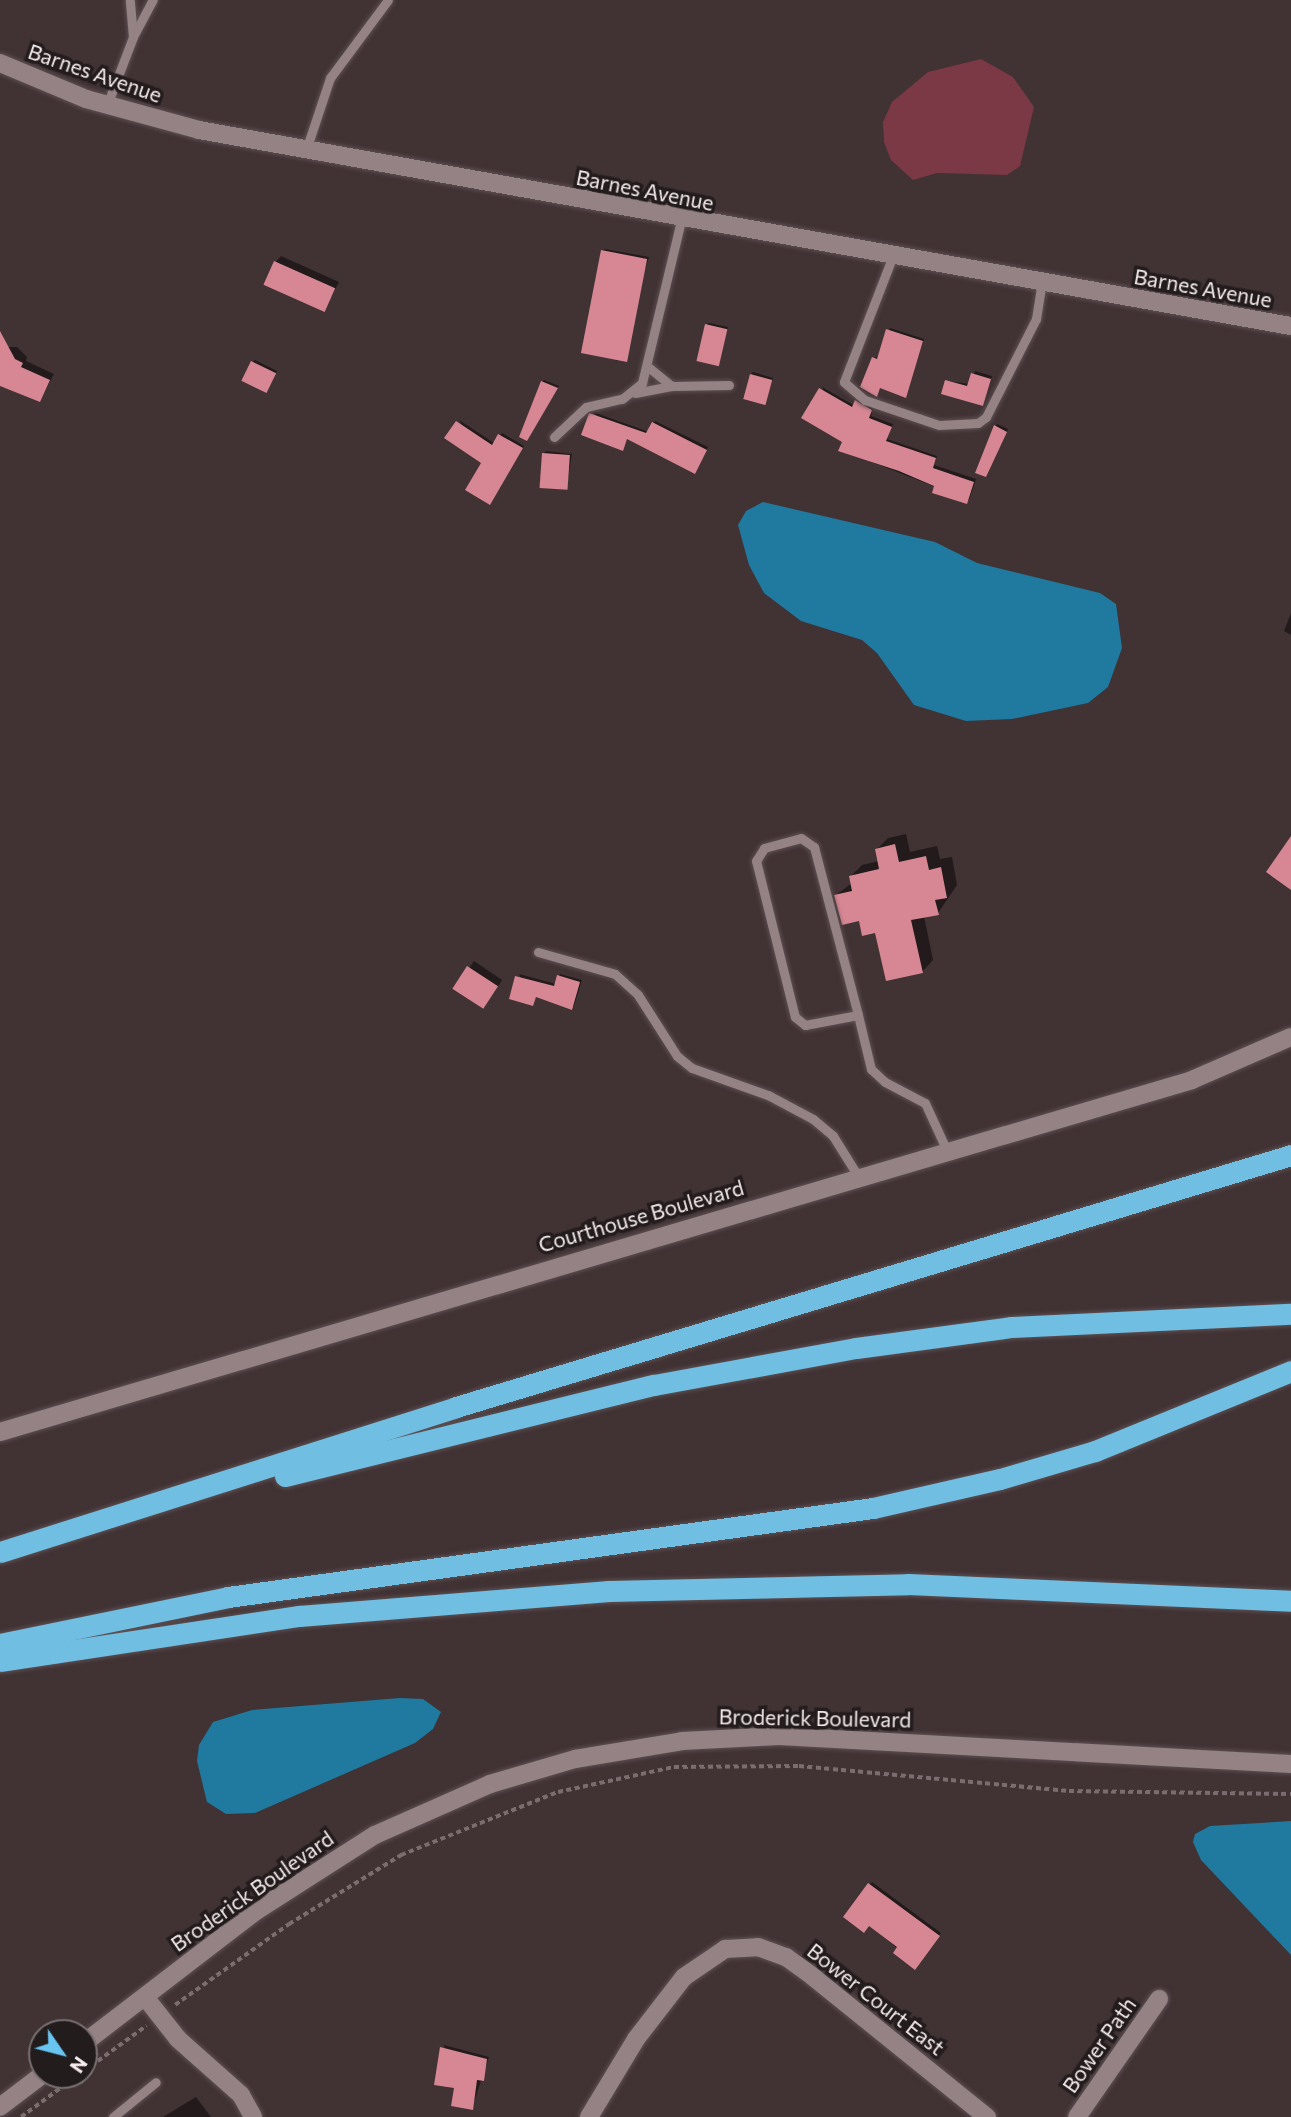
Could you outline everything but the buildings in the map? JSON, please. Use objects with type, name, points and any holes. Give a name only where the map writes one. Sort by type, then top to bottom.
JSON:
[{"type":"highway","points":[[0,1552],[456,1407],[1291,1156]]},
{"type":"highway","points":[[79,1527],[654,1385],[856,1348],[1012,1328],[1291,1314]]},
{"type":"highway","points":[[0,1644],[228,1597],[873,1507],[1048,1465],[1208,1408],[1291,1371]]},
{"type":"highway","points":[[0,1661],[287,1618],[608,1591],[908,1584],[1291,1601]]},
{"type":"street","name":"Barnes Avenue","points":[[0,63],[107,105],[199,130],[681,220],[1291,327]]},
{"type":"street","name":"Courthouse Boulevard","points":[[0,1432],[858,1176],[1192,1080],[1291,1037]]},
{"type":"street","name":"Broderick Boulevard","points":[[98,2032],[256,1911],[374,1835],[479,1788],[575,1759],[682,1741],[779,1736],[1291,1764]]},
{"type":"street","name":"Bower Court East","points":[[589,2117],[636,2039],[684,1977],[725,1950],[758,1947],[786,1957],[987,2117]]},
{"type":"street","points":[[145,1997],[178,2039],[241,2095],[253,2117]]},
{"type":"street","name":"Bower Path","points":[[1077,2117],[1159,1999]]},
{"type":"street","points":[[0,2107],[28,2086]]},
{"type":"lane","points":[[130,0],[133,37]]},
{"type":"lane","points":[[107,105],[133,37],[153,0]]},
{"type":"lane","points":[[306,150],[330,78],[388,0]]},
{"type":"lane","points":[[635,393],[648,366],[681,220]]},
{"type":"lane","points":[[892,258],[844,382],[865,400],[939,425],[978,423],[986,417],[1036,318],[1042,283]]},
{"type":"lane","points":[[648,366],[672,387]]},
{"type":"lane","points":[[554,438],[586,407],[635,393],[672,387],[729,385]]},
{"type":"lane","points":[[858,1015],[805,1026],[795,1017],[755,861],[764,848],[801,838],[814,847],[858,1015],[872,1069],[885,1083],[925,1103],[947,1151]]},
{"type":"lane","points":[[538,952],[615,974],[638,995],[677,1056],[692,1068],[768,1095],[813,1119],[833,1136],[858,1176]]},
{"type":"lane","points":[[113,2117],[156,2082]]},
{"type":"path","points":[[98,2061],[289,1924],[401,1854],[558,1792],[674,1767],[799,1766],[1069,1791],[1291,1794]]},
{"type":"path","points":[[21,2117],[59,2089]]},
{"type":"shaded area","points":[[981,59],[1013,77],[1034,107],[1020,166],[1007,175],[937,173],[913,180],[891,160],[884,142],[883,122],[892,102],[928,72]]},
{"type":"water","points":[[763,502],[935,542],[977,563],[1100,593],[1116,604],[1122,648],[1108,687],[1088,703],[1012,719],[966,721],[914,705],[877,653],[862,640],[801,621],[764,593],[749,565],[738,525],[746,511]]},
{"type":"water","points":[[400,1698],[423,1699],[441,1712],[433,1729],[415,1743],[255,1813],[226,1814],[207,1802],[197,1761],[199,1745],[213,1722],[252,1710]]},
{"type":"water","points":[[1291,1821],[1291,1955],[1201,1860],[1193,1842],[1195,1834],[1210,1826]]}]
